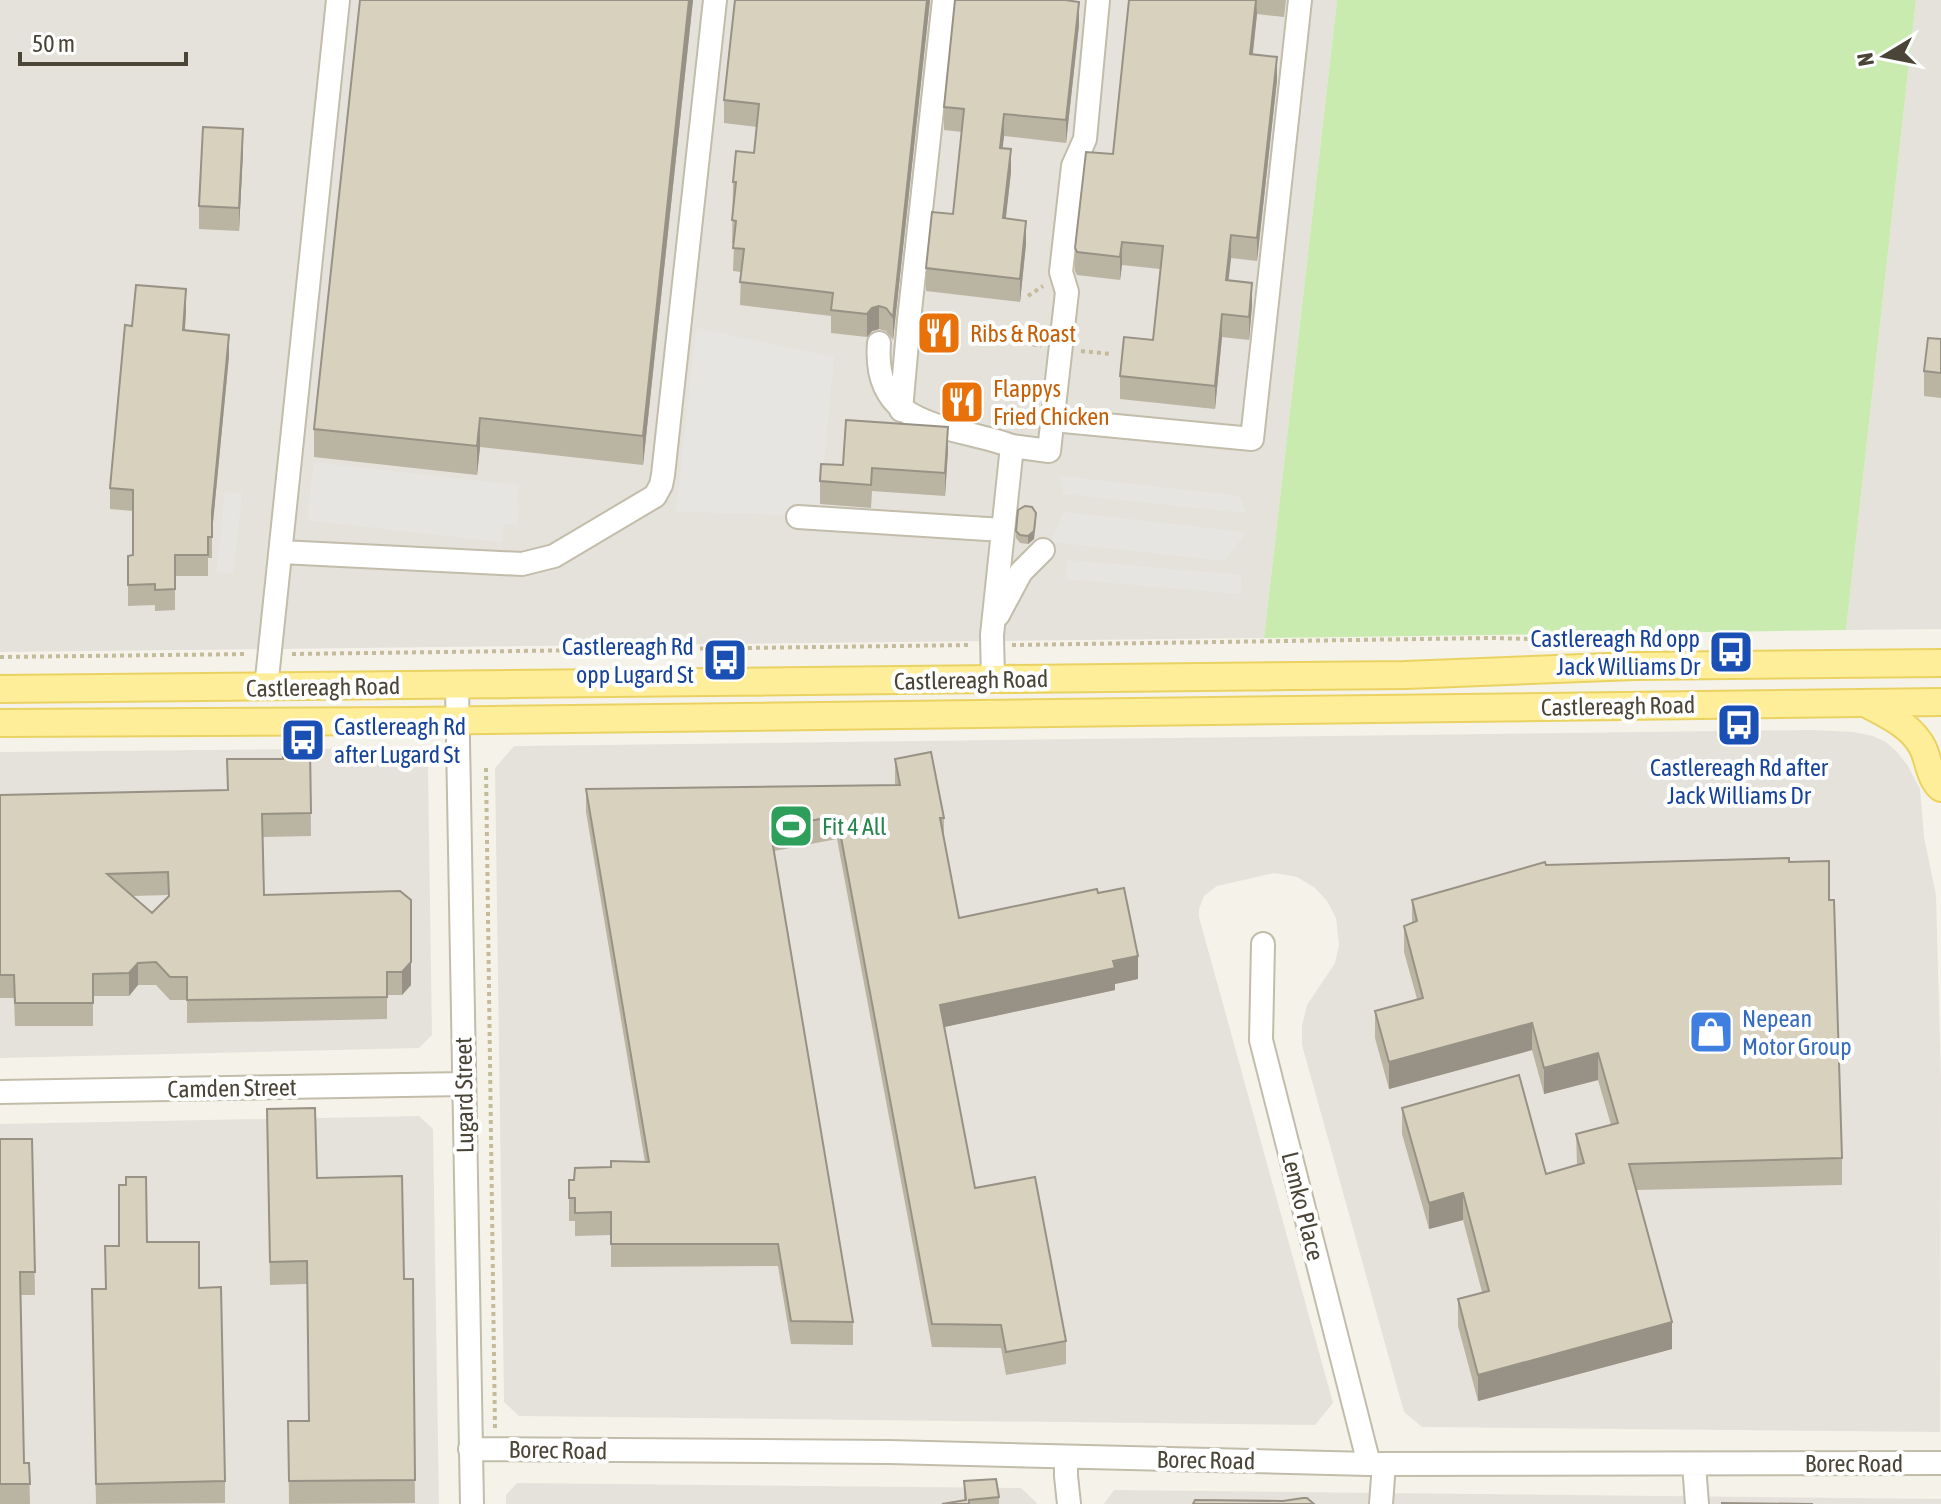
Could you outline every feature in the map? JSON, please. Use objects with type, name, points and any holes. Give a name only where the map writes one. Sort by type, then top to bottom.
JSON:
[{"type":"main road","name":"Castlereagh Road","points":[[0,689],[1452,674],[1635,666],[1941,663]]},
{"type":"main road","name":"Castlereagh Road","points":[[0,723],[1941,702]]},
{"type":"main road","points":[[1866,703],[1915,736],[1935,783],[1941,788]]},
{"type":"street","points":[[266,688],[338,0]]},
{"type":"street","points":[[281,552],[522,564],[554,556],[655,496],[663,475],[715,0]]},
{"type":"street","points":[[901,410],[944,0]]},
{"type":"street","points":[[879,343],[880,378],[901,410],[927,423],[1012,446],[1049,451],[1067,292],[1061,272],[1073,166],[1085,139],[1098,0]]},
{"type":"street","points":[[1053,420],[1252,439],[1300,0]]},
{"type":"street","points":[[993,680],[992,635],[1012,446]]},
{"type":"street","points":[[798,517],[1003,530]]},
{"type":"street","points":[[993,623],[1021,572],[1043,550]]},
{"type":"street","name":"Lugard Street","points":[[457,686],[472,1504]]},
{"type":"street","name":"Lemko Place","points":[[1263,944],[1261,1040],[1377,1464],[1381,1504]]},
{"type":"street","name":"Camden Street","points":[[0,1092],[464,1084]]},
{"type":"street","name":"Borec Road","points":[[470,1449],[889,1452],[1377,1464],[1941,1463]]},
{"type":"street","points":[[1066,1457],[1069,1504]]},
{"type":"street","points":[[1694,1464],[1697,1504]]},
{"type":"path","points":[[486,768],[495,1422]]},
{"type":"shaded area","points":[[0,0],[1337,0],[1264,638],[0,652]]},
{"type":"shaded area","points":[[1916,0],[1941,0],[1941,629],[1846,630]]},
{"type":"shaded area","points":[[696,328],[834,357],[819,515],[676,512]]},
{"type":"shaded area","points":[[314,462],[519,485],[517,525],[504,524],[502,542],[307,520]]},
{"type":"shaded area","points":[[1059,476],[1240,496],[1246,513],[1064,494]]},
{"type":"shaded area","points":[[225,492],[242,494],[233,574],[216,572]]},
{"type":"shaded area","points":[[1064,512],[1246,532],[1225,561],[1051,542]]},
{"type":"shaded area","points":[[1067,560],[1242,575],[1240,594],[1066,579]]},
{"type":"shaded area","points":[[1810,730],[1854,732],[1886,742],[1908,766],[1920,789],[1924,837],[1936,895],[1941,1080],[1940,1432],[1422,1427],[1404,1412],[1302,1045],[1307,1005],[1335,963],[1339,945],[1336,918],[1315,888],[1297,877],[1274,873],[1217,886],[1204,896],[1199,917],[1333,1403],[1315,1425],[519,1416],[504,1402],[495,768],[514,746]]},
{"type":"shaded area","points":[[408,748],[428,767],[432,1035],[419,1048],[0,1058],[0,752]]},
{"type":"shaded area","points":[[419,1116],[433,1129],[439,1504],[0,1504],[0,1124]]},
{"type":"shaded area","points":[[517,1483],[1021,1488],[1037,1504],[506,1504],[506,1495]]},
{"type":"shaded area","points":[[1114,1490],[1941,1499],[1941,1504],[1104,1504]]},
{"type":"green space","points":[[1337,0],[1916,0],[1846,630],[1264,638]]},
{"type":"building","points":[[360,0],[689,0],[643,436],[480,418],[477,446],[314,429]]},
{"type":"building","points":[[735,0],[927,0],[893,317],[886,308],[879,306],[867,314],[831,310],[833,293],[740,282],[744,249],[733,248],[736,221],[732,220],[736,151],[754,153],[759,104],[724,100]]},
{"type":"building","points":[[955,0],[1079,2],[1066,120],[1004,114],[1000,148],[1011,149],[1003,218],[1026,221],[1020,279],[926,268],[932,212],[953,214],[964,109],[944,107]]},
{"type":"building","points":[[1129,0],[1256,0],[1250,54],[1277,57],[1257,238],[1231,235],[1226,280],[1252,283],[1249,317],[1222,314],[1215,386],[1120,376],[1124,337],[1153,340],[1163,246],[1122,242],[1120,257],[1077,252],[1075,248],[1086,152],[1113,154]]},
{"type":"building","points":[[203,127],[243,129],[239,208],[199,206]]},
{"type":"building","points":[[136,285],[186,289],[183,330],[229,335],[212,537],[208,537],[208,555],[175,555],[175,589],[155,590],[155,584],[128,585],[128,556],[133,555],[133,490],[110,488],[125,325],[132,326]]},
{"type":"building","points":[[1928,338],[1941,339],[1941,373],[1924,371]]},
{"type":"building","points":[[846,420],[948,427],[945,473],[872,468],[871,485],[820,481],[821,464],[843,465]]},
{"type":"building","points":[[1025,506],[1032,507],[1036,513],[1034,531],[1028,536],[1016,531],[1018,510]]},
{"type":"building","points":[[310,749],[311,813],[262,814],[264,895],[400,891],[411,900],[411,962],[402,972],[387,972],[387,997],[187,1000],[187,977],[170,977],[156,962],[138,963],[129,973],[93,974],[93,1003],[15,1003],[14,975],[0,975],[0,795],[228,790],[227,759],[283,759],[283,750]],"holes":[[[168,872],[169,896],[152,913],[107,874]]]},
{"type":"building","points":[[931,752],[959,918],[1097,889],[1098,893],[1124,888],[1138,956],[1113,961],[1115,968],[940,1005],[975,1188],[1035,1177],[1066,1341],[1006,1352],[1001,1325],[932,1324],[837,816],[770,828],[853,1322],[791,1321],[778,1244],[611,1244],[611,1212],[575,1213],[575,1198],[569,1198],[569,1180],[574,1180],[575,1168],[611,1167],[611,1161],[649,1162],[586,789],[900,785],[895,759]]},
{"type":"building","points":[[1789,858],[1789,862],[1829,861],[1829,900],[1834,900],[1842,1158],[1629,1164],[1672,1322],[1478,1375],[1458,1299],[1489,1291],[1463,1193],[1429,1203],[1402,1108],[1519,1075],[1546,1174],[1584,1163],[1576,1134],[1618,1123],[1598,1053],[1544,1068],[1532,1023],[1389,1062],[1375,1011],[1423,998],[1404,926],[1417,921],[1412,900],[1545,862],[1546,865]]},
{"type":"building","points":[[315,1108],[317,1178],[402,1176],[404,1279],[413,1279],[415,1480],[289,1481],[288,1421],[309,1421],[307,1261],[270,1262],[267,1109]]},
{"type":"building","points":[[0,1139],[32,1139],[35,1272],[20,1272],[24,1463],[29,1463],[30,1484],[0,1484]]},
{"type":"building","points":[[126,1177],[146,1177],[147,1242],[199,1242],[199,1288],[221,1287],[225,1481],[96,1484],[92,1289],[106,1289],[105,1246],[119,1246],[119,1185],[126,1185]]},
{"type":"building","points":[[996,1479],[999,1497],[969,1500],[969,1504],[942,1504],[966,1500],[964,1481]]},
{"type":"building","points":[[1307,1498],[1314,1504],[1193,1504],[1195,1500],[1283,1501]]},
{"type":"building","points":[[1722,1503],[1813,1504],[1722,1504]]},
{"type":"place","name":"Ribs & Roast","points":[[939,333]]},
{"type":"place","name":"Flappys Fried Chicken","points":[[962,402]]},
{"type":"place","name":"Castlereagh Rd opp Jack Williams Dr","points":[[1731,652]]},
{"type":"place","name":"Castlereagh Rd opp Lugard St","points":[[725,660]]},
{"type":"place","name":"Castlereagh Rd after Jack Williams Dr","points":[[1739,725]]},
{"type":"place","name":"Castlereagh Rd after Lugard St","points":[[303,740]]},
{"type":"place","name":"Fit 4 All","points":[[791,826]]},
{"type":"place","name":"Nepean Motor Group","points":[[1711,1032]]}]
